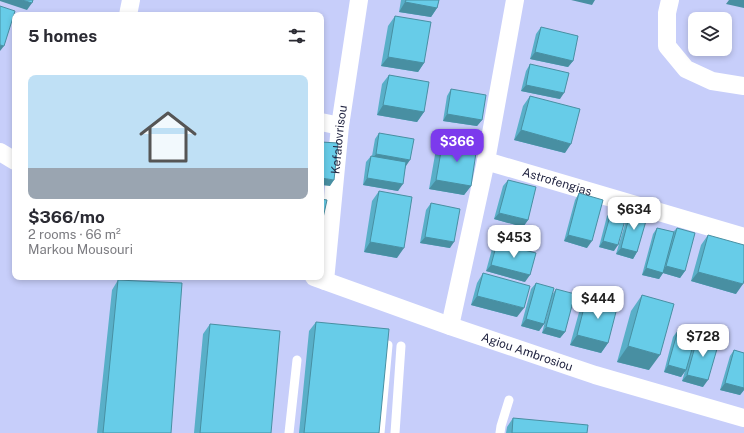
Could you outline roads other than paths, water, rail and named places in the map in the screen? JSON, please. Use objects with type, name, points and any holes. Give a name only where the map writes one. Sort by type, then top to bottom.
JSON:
[{"type":"street","points":[[129,12],[132,0]]},
{"type":"street","name":"Kefalovrisou","points":[[324,243],[359,0]]},
{"type":"street","points":[[450,326],[486,161],[515,0]]},
{"type":"street","points":[[670,0],[667,13],[667,46],[686,69],[712,81],[744,86]]},
{"type":"street","points":[[324,123],[340,126]]},
{"type":"street","points":[[0,152],[12,159]]},
{"type":"street","name":"Astrofengias","points":[[486,161],[744,237]]},
{"type":"street","name":"Agiou Ambrosiou","points":[[322,280],[450,326],[595,375],[744,418]]},
{"type":"lane","points":[[380,433],[388,345]]},
{"type":"lane","points":[[395,433],[401,346]]},
{"type":"lane","points":[[289,433],[296,360]]},
{"type":"lane","points":[[500,433],[509,400]]}]
